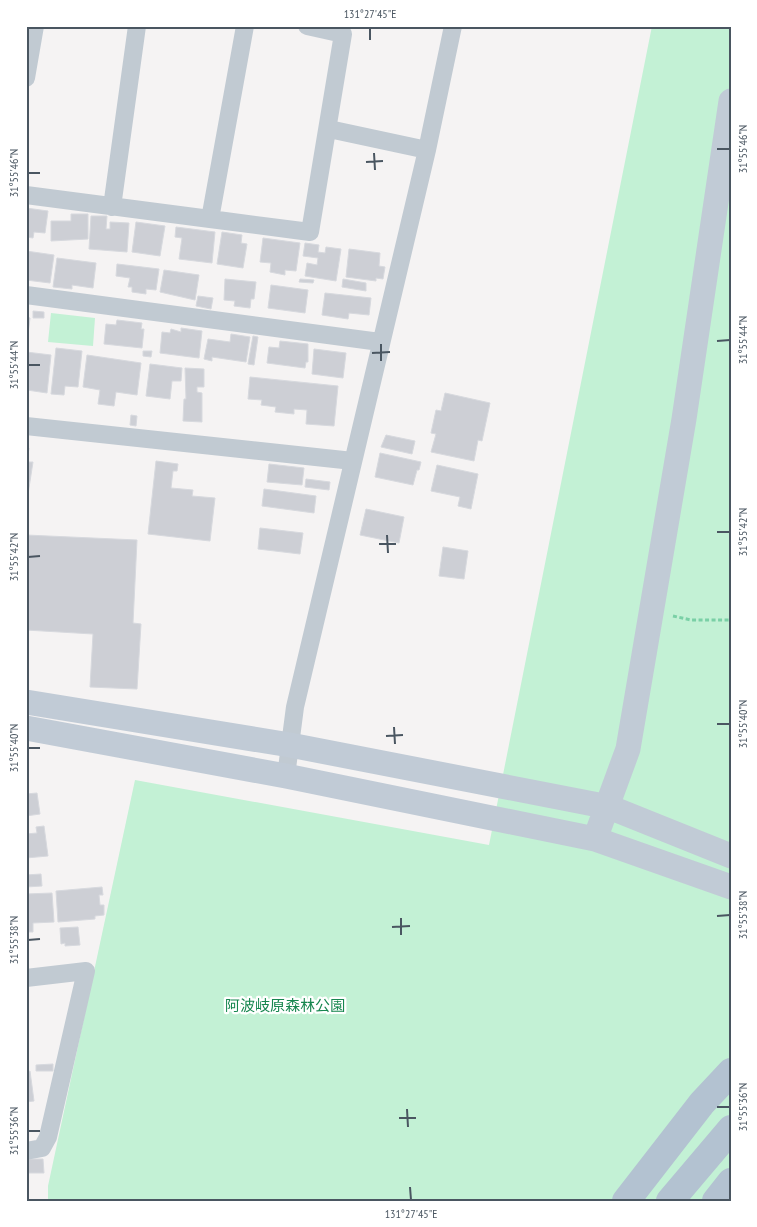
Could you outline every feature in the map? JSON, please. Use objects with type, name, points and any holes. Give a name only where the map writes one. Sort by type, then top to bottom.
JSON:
[{"type":"main road","points":[[626,1201],[702,1103],[731,1072]]},
{"type":"main road","points":[[670,1201],[731,1128]]},
{"type":"main road","points":[[716,1201],[731,1182]]},
{"type":"street","points":[[26,78],[35,26]]},
{"type":"street","points":[[112,207],[137,26]]},
{"type":"street","points":[[210,219],[245,26]]},
{"type":"street","points":[[26,195],[310,232],[329,129],[343,34],[307,26]]},
{"type":"street","points":[[286,776],[295,707],[427,150],[453,26]]},
{"type":"street","points":[[595,839],[609,807],[628,749],[684,419],[731,101]]},
{"type":"street","points":[[329,129],[427,150]]},
{"type":"street","points":[[26,295],[380,342]]},
{"type":"street","points":[[26,426],[353,461]]},
{"type":"street","points":[[26,702],[290,745],[609,807],[731,856]]},
{"type":"street","points":[[26,728],[286,776],[595,839],[731,887]]},
{"type":"street","points":[[26,978],[86,971],[48,1137],[42,1148],[26,1151]]},
{"type":"path","points":[[652,612],[690,620],[731,620]]},
{"type":"green space","name":"阿波岐原森林公園","points":[[652,26],[731,26],[731,1201],[48,1201],[48,1186],[135,780],[489,845]]},
{"type":"green space","points":[[51,313],[95,318],[93,346],[48,342]]},
{"type":"building","points":[[26,208],[48,211],[45,233],[34,232],[33,238],[26,237]]},
{"type":"building","points":[[71,214],[88,214],[88,239],[51,241],[51,221],[71,221]]},
{"type":"building","points":[[91,216],[107,216],[106,229],[110,229],[110,222],[129,223],[127,252],[89,249]]},
{"type":"building","points":[[136,222],[165,226],[160,256],[132,252]]},
{"type":"building","points":[[176,227],[215,232],[212,263],[179,259],[182,238],[175,237]]},
{"type":"building","points":[[222,232],[242,235],[241,243],[247,244],[243,268],[217,264]]},
{"type":"building","points":[[263,238],[300,243],[296,271],[285,270],[285,275],[270,272],[271,263],[260,262]]},
{"type":"building","points":[[305,243],[319,245],[318,252],[325,253],[326,247],[341,249],[336,281],[305,276],[307,263],[317,265],[318,258],[303,256]]},
{"type":"building","points":[[349,249],[380,253],[379,266],[385,267],[383,279],[376,278],[376,281],[346,277]]},
{"type":"building","points":[[26,251],[54,255],[50,283],[26,280]]},
{"type":"building","points":[[57,258],[96,263],[93,288],[72,285],[72,289],[53,287]]},
{"type":"building","points":[[117,264],[159,269],[156,290],[146,289],[146,294],[132,292],[132,287],[128,287],[130,278],[116,276]]},
{"type":"building","points":[[164,270],[199,275],[195,300],[160,292]]},
{"type":"building","points":[[225,279],[256,282],[254,299],[251,299],[250,308],[234,306],[235,301],[224,300]]},
{"type":"building","points":[[300,279],[314,280],[313,283],[299,282]]},
{"type":"building","points":[[343,279],[366,283],[366,291],[342,287]]},
{"type":"building","points":[[271,285],[308,290],[305,313],[268,308]]},
{"type":"building","points":[[325,293],[371,298],[369,315],[349,313],[348,319],[322,315]]},
{"type":"building","points":[[198,296],[213,298],[211,309],[196,306]]},
{"type":"building","points":[[26,310],[28,310],[27,317],[30,318],[28,334],[26,334]]},
{"type":"building","points":[[33,311],[44,312],[44,318],[33,318]]},
{"type":"building","points":[[117,320],[142,323],[141,329],[144,329],[142,348],[104,344],[106,324],[116,325]]},
{"type":"building","points":[[181,328],[202,331],[199,358],[160,353],[162,332],[170,333],[171,329],[181,332]]},
{"type":"building","points":[[231,334],[250,337],[246,362],[212,357],[212,361],[204,359],[208,339],[230,342]]},
{"type":"building","points":[[253,336],[258,337],[254,365],[248,364]]},
{"type":"building","points":[[280,341],[308,344],[308,362],[306,362],[305,368],[267,363],[269,347],[279,348]]},
{"type":"building","points":[[56,348],[82,351],[78,387],[65,386],[64,395],[51,394]]},
{"type":"building","points":[[314,349],[346,353],[343,378],[312,374]]},
{"type":"building","points":[[143,351],[152,351],[151,357],[143,356]]},
{"type":"building","points":[[26,352],[51,355],[47,393],[27,390],[26,393]]},
{"type":"building","points":[[87,355],[141,363],[137,395],[116,392],[114,406],[98,404],[100,390],[83,387]]},
{"type":"building","points":[[150,364],[182,368],[181,381],[172,381],[170,399],[146,396]]},
{"type":"building","points":[[185,368],[204,369],[204,387],[197,387],[197,392],[202,393],[202,422],[183,421],[184,399],[186,399]]},
{"type":"building","points":[[250,377],[338,386],[334,426],[306,424],[307,410],[294,409],[294,414],[275,412],[276,407],[261,405],[262,400],[248,399]]},
{"type":"building","points":[[445,393],[490,403],[482,441],[478,440],[474,461],[431,452],[436,434],[431,433],[436,410],[441,411]]},
{"type":"building","points":[[131,415],[137,416],[136,426],[130,425]]},
{"type":"building","points":[[386,435],[415,441],[412,454],[381,447]]},
{"type":"building","points":[[26,448],[29,448],[27,462],[33,462],[26,507]]},
{"type":"building","points":[[380,453],[421,462],[413,485],[375,477]]},
{"type":"building","points":[[156,461],[178,464],[177,471],[173,471],[171,488],[193,490],[192,496],[215,498],[210,541],[148,534]]},
{"type":"building","points":[[269,464],[304,468],[302,485],[267,482]]},
{"type":"building","points":[[437,465],[478,474],[471,509],[458,506],[460,497],[431,491]]},
{"type":"building","points":[[306,479],[330,482],[329,490],[305,487]]},
{"type":"building","points":[[264,489],[316,496],[314,513],[262,506]]},
{"type":"building","points":[[366,509],[404,517],[399,543],[360,535]]},
{"type":"building","points":[[260,528],[303,533],[300,554],[258,549]]},
{"type":"building","points":[[26,535],[137,540],[133,623],[141,624],[137,689],[90,687],[93,634],[26,630]]},
{"type":"building","points":[[443,547],[468,551],[464,579],[439,576]]},
{"type":"building","points":[[37,793],[40,814],[26,816],[26,794]]},
{"type":"building","points":[[44,826],[48,856],[26,858],[26,834],[37,833],[36,827]]},
{"type":"building","points":[[41,874],[42,886],[26,887],[26,875]]},
{"type":"building","points":[[102,887],[103,895],[99,895],[100,905],[104,905],[104,915],[95,916],[95,919],[58,922],[56,891]]},
{"type":"building","points":[[52,893],[54,922],[33,923],[33,932],[26,932],[26,894]]},
{"type":"building","points":[[78,927],[80,945],[65,946],[65,943],[61,944],[60,928]]},
{"type":"building","points":[[53,1064],[53,1071],[36,1071],[36,1065]]},
{"type":"building","points":[[30,1071],[34,1101],[26,1102],[26,1072]]},
{"type":"building","points":[[27,1159],[43,1159],[44,1173],[28,1173]]}]
